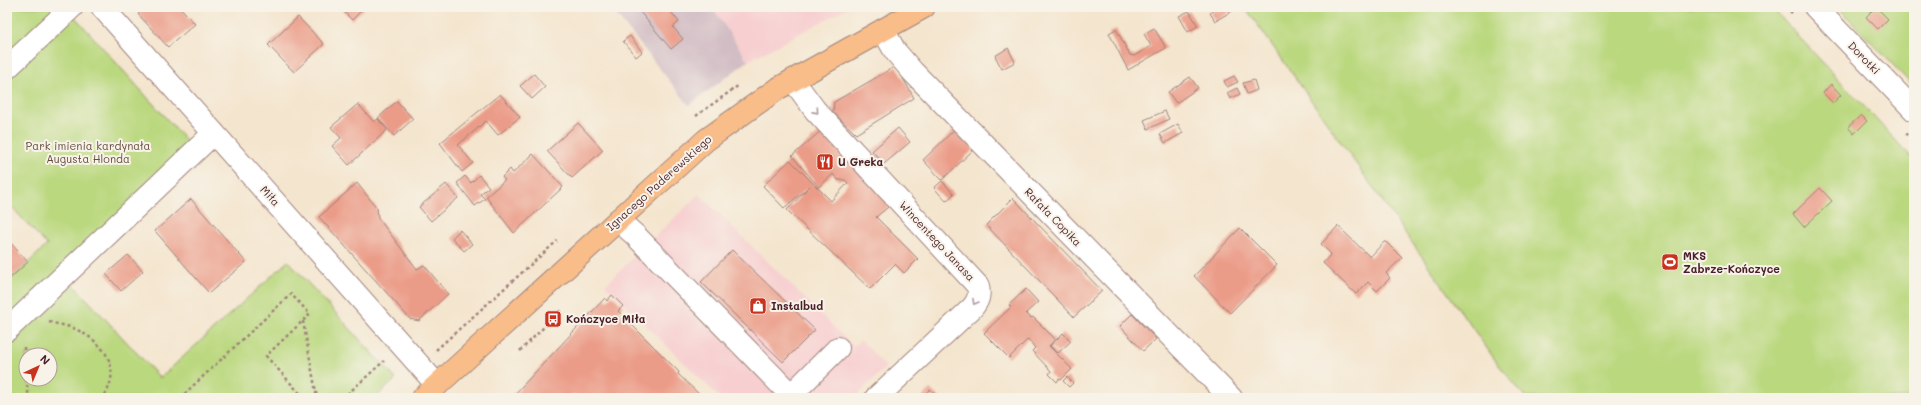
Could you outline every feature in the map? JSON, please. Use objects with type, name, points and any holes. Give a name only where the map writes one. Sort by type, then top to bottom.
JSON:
[{"type":"main road","name":"Ignacego Paderewskiego","points":[[430,391],[706,140],[764,98],[793,80],[924,7]]},
{"type":"street","points":[[7,68],[72,7]]},
{"type":"street","name":"Miła","points":[[102,7],[214,133],[430,391]]},
{"type":"street","name":"Dorotki","points":[[1814,7],[1914,110]]},
{"type":"street","name":"Rafała Copika","points":[[883,30],[894,51],[913,72],[1231,398]]},
{"type":"street","name":"Wincentego Janasa","points":[[793,80],[815,110],[978,286],[979,294],[977,301],[972,308],[876,398]]},
{"type":"street","points":[[14,323],[214,133]]},
{"type":"street","points":[[618,220],[635,235],[791,395],[838,348]]},
{"type":"path","points":[[180,398],[291,294],[310,314],[266,356],[304,398]]},
{"type":"path","points":[[520,351],[562,309]]},
{"type":"path","points":[[303,321],[317,398]]},
{"type":"path","points":[[14,323],[72,327],[92,338],[107,355],[113,373],[109,389],[103,398]]},
{"type":"path","points":[[343,398],[386,359]]},
{"type":"path","points":[[27,387],[29,398]]},
{"type":"shaded area","points":[[610,7],[712,7],[748,61],[689,105]]},
{"type":"shaded area","points":[[712,7],[849,7],[748,61]]},
{"type":"shaded area","name":"Instalbud","points":[[699,194],[853,346],[861,340],[886,367],[854,398],[720,398],[605,285]]},
{"type":"green space","name":"Park imienia kardynała Augusta Hlonda","points":[[7,7],[66,7],[201,157],[70,281],[160,378],[288,261],[396,379],[375,398],[7,398],[7,283],[47,245],[7,202]]},
{"type":"green space","name":"MKS Zabrze-Kończyce","points":[[1245,7],[1771,7],[1914,160],[1914,398],[1526,398],[1498,364]]},
{"type":"green space","points":[[1838,7],[1914,7],[1914,87]]},
{"type":"building","points":[[146,7],[180,7],[195,24],[168,47],[138,14]]},
{"type":"building","points":[[339,7],[365,7],[352,20]]},
{"type":"building","points":[[636,7],[667,7],[679,22],[673,27],[683,39],[671,49]]},
{"type":"building","points":[[1220,7],[1239,7],[1215,21],[1210,13]]},
{"type":"building","points":[[1876,7],[1888,19],[1878,29],[1866,17]]},
{"type":"building","points":[[1189,11],[1198,26],[1188,32],[1179,16]]},
{"type":"building","points":[[298,17],[324,44],[294,72],[268,45]]},
{"type":"building","points":[[1154,28],[1166,48],[1128,70],[1109,33],[1116,29],[1130,55],[1134,56],[1151,46],[1144,34]]},
{"type":"building","points":[[630,36],[642,52],[636,57],[623,41]]},
{"type":"building","points":[[1008,48],[1015,62],[1002,69],[995,56]]},
{"type":"building","points":[[896,66],[914,98],[856,134],[833,112],[834,102]]},
{"type":"building","points":[[534,74],[545,87],[532,99],[520,86]]},
{"type":"building","points":[[1234,76],[1238,82],[1227,87],[1224,81]]},
{"type":"building","points":[[1190,77],[1198,88],[1176,103],[1168,92]]},
{"type":"building","points":[[1254,80],[1257,90],[1247,94],[1243,83]]},
{"type":"building","points":[[1831,84],[1841,95],[1833,103],[1823,93]]},
{"type":"building","points":[[1237,88],[1240,94],[1230,99],[1227,93]]},
{"type":"building","points":[[500,94],[520,117],[498,135],[486,121],[458,145],[473,163],[462,172],[440,143]]},
{"type":"building","points":[[397,101],[413,119],[394,136],[378,118]]},
{"type":"building","points":[[358,104],[374,122],[378,119],[387,130],[349,165],[332,146],[341,138],[331,127]]},
{"type":"building","points":[[1165,111],[1169,119],[1148,129],[1144,120]]},
{"type":"building","points":[[1861,115],[1867,121],[1854,134],[1848,127]]},
{"type":"building","points":[[578,123],[603,150],[572,178],[547,151]]},
{"type":"building","points":[[1178,124],[1183,133],[1165,143],[1160,134]]},
{"type":"building","points":[[898,128],[910,142],[884,164],[872,151]]},
{"type":"building","points":[[955,129],[974,149],[942,180],[923,160]]},
{"type":"building","points":[[822,130],[893,203],[876,217],[918,259],[904,273],[895,264],[870,289],[787,210],[810,186],[784,208],[763,186],[790,160],[831,201],[848,183],[845,180],[838,180],[833,174],[819,187],[792,156]]},
{"type":"building","points":[[533,154],[563,187],[514,233],[486,197],[505,180],[502,177],[510,169],[513,173]]},
{"type":"building","points":[[479,175],[489,187],[480,194],[485,199],[475,206],[457,183],[465,176],[471,183]]},
{"type":"building","points":[[942,181],[954,194],[946,201],[934,188]]},
{"type":"building","points":[[357,183],[377,208],[378,218],[417,269],[424,265],[448,294],[419,321],[410,319],[319,217]]},
{"type":"building","points":[[446,184],[458,198],[431,221],[419,207]]},
{"type":"building","points":[[1820,188],[1832,201],[1804,227],[1793,214]]},
{"type":"building","points":[[1013,198],[1102,291],[1074,317],[986,225]]},
{"type":"building","points":[[191,199],[246,262],[209,293],[155,231]]},
{"type":"building","points":[[1338,226],[1370,257],[1385,241],[1402,258],[1386,273],[1390,278],[1377,291],[1368,282],[1356,294],[1323,263],[1331,254],[1321,244]]},
{"type":"building","points":[[1240,228],[1277,265],[1230,313],[1194,276]]},
{"type":"building","points":[[460,230],[472,244],[464,251],[452,238]]},
{"type":"building","points":[[7,239],[28,262],[7,281]]},
{"type":"building","name":"Instalbud","points":[[732,250],[815,330],[783,362],[701,282]]},
{"type":"building","points":[[128,255],[143,271],[121,291],[106,274]]},
{"type":"building","points":[[1026,289],[1038,302],[1026,313],[1031,318],[1033,317],[1055,339],[1049,346],[1072,369],[1057,382],[1049,374],[1051,371],[1032,351],[1035,348],[1028,339],[1009,358],[984,333],[1011,307],[1009,305]]},
{"type":"building","points":[[612,295],[623,306],[618,311],[703,398],[602,398],[600,396],[599,398],[578,398],[574,394],[570,398],[511,398],[605,298],[607,301]]},
{"type":"building","points":[[1132,314],[1156,339],[1143,351],[1120,326]]},
{"type":"building","points":[[1063,333],[1071,341],[1058,353],[1050,346]]},
{"type":"building","points":[[1067,377],[1073,383],[1069,387],[1063,381]]},
{"type":"building","points":[[930,389],[940,398],[921,398]]},
{"type":"place","name":"U Greka","points":[[825,162]]},
{"type":"place","name":"MKS Zabrze-Kończyce","points":[[1670,262]]},
{"type":"place","name":"Instalbud","points":[[758,306]]},
{"type":"place","name":"Kończyce Miła","points":[[553,319]]}]
